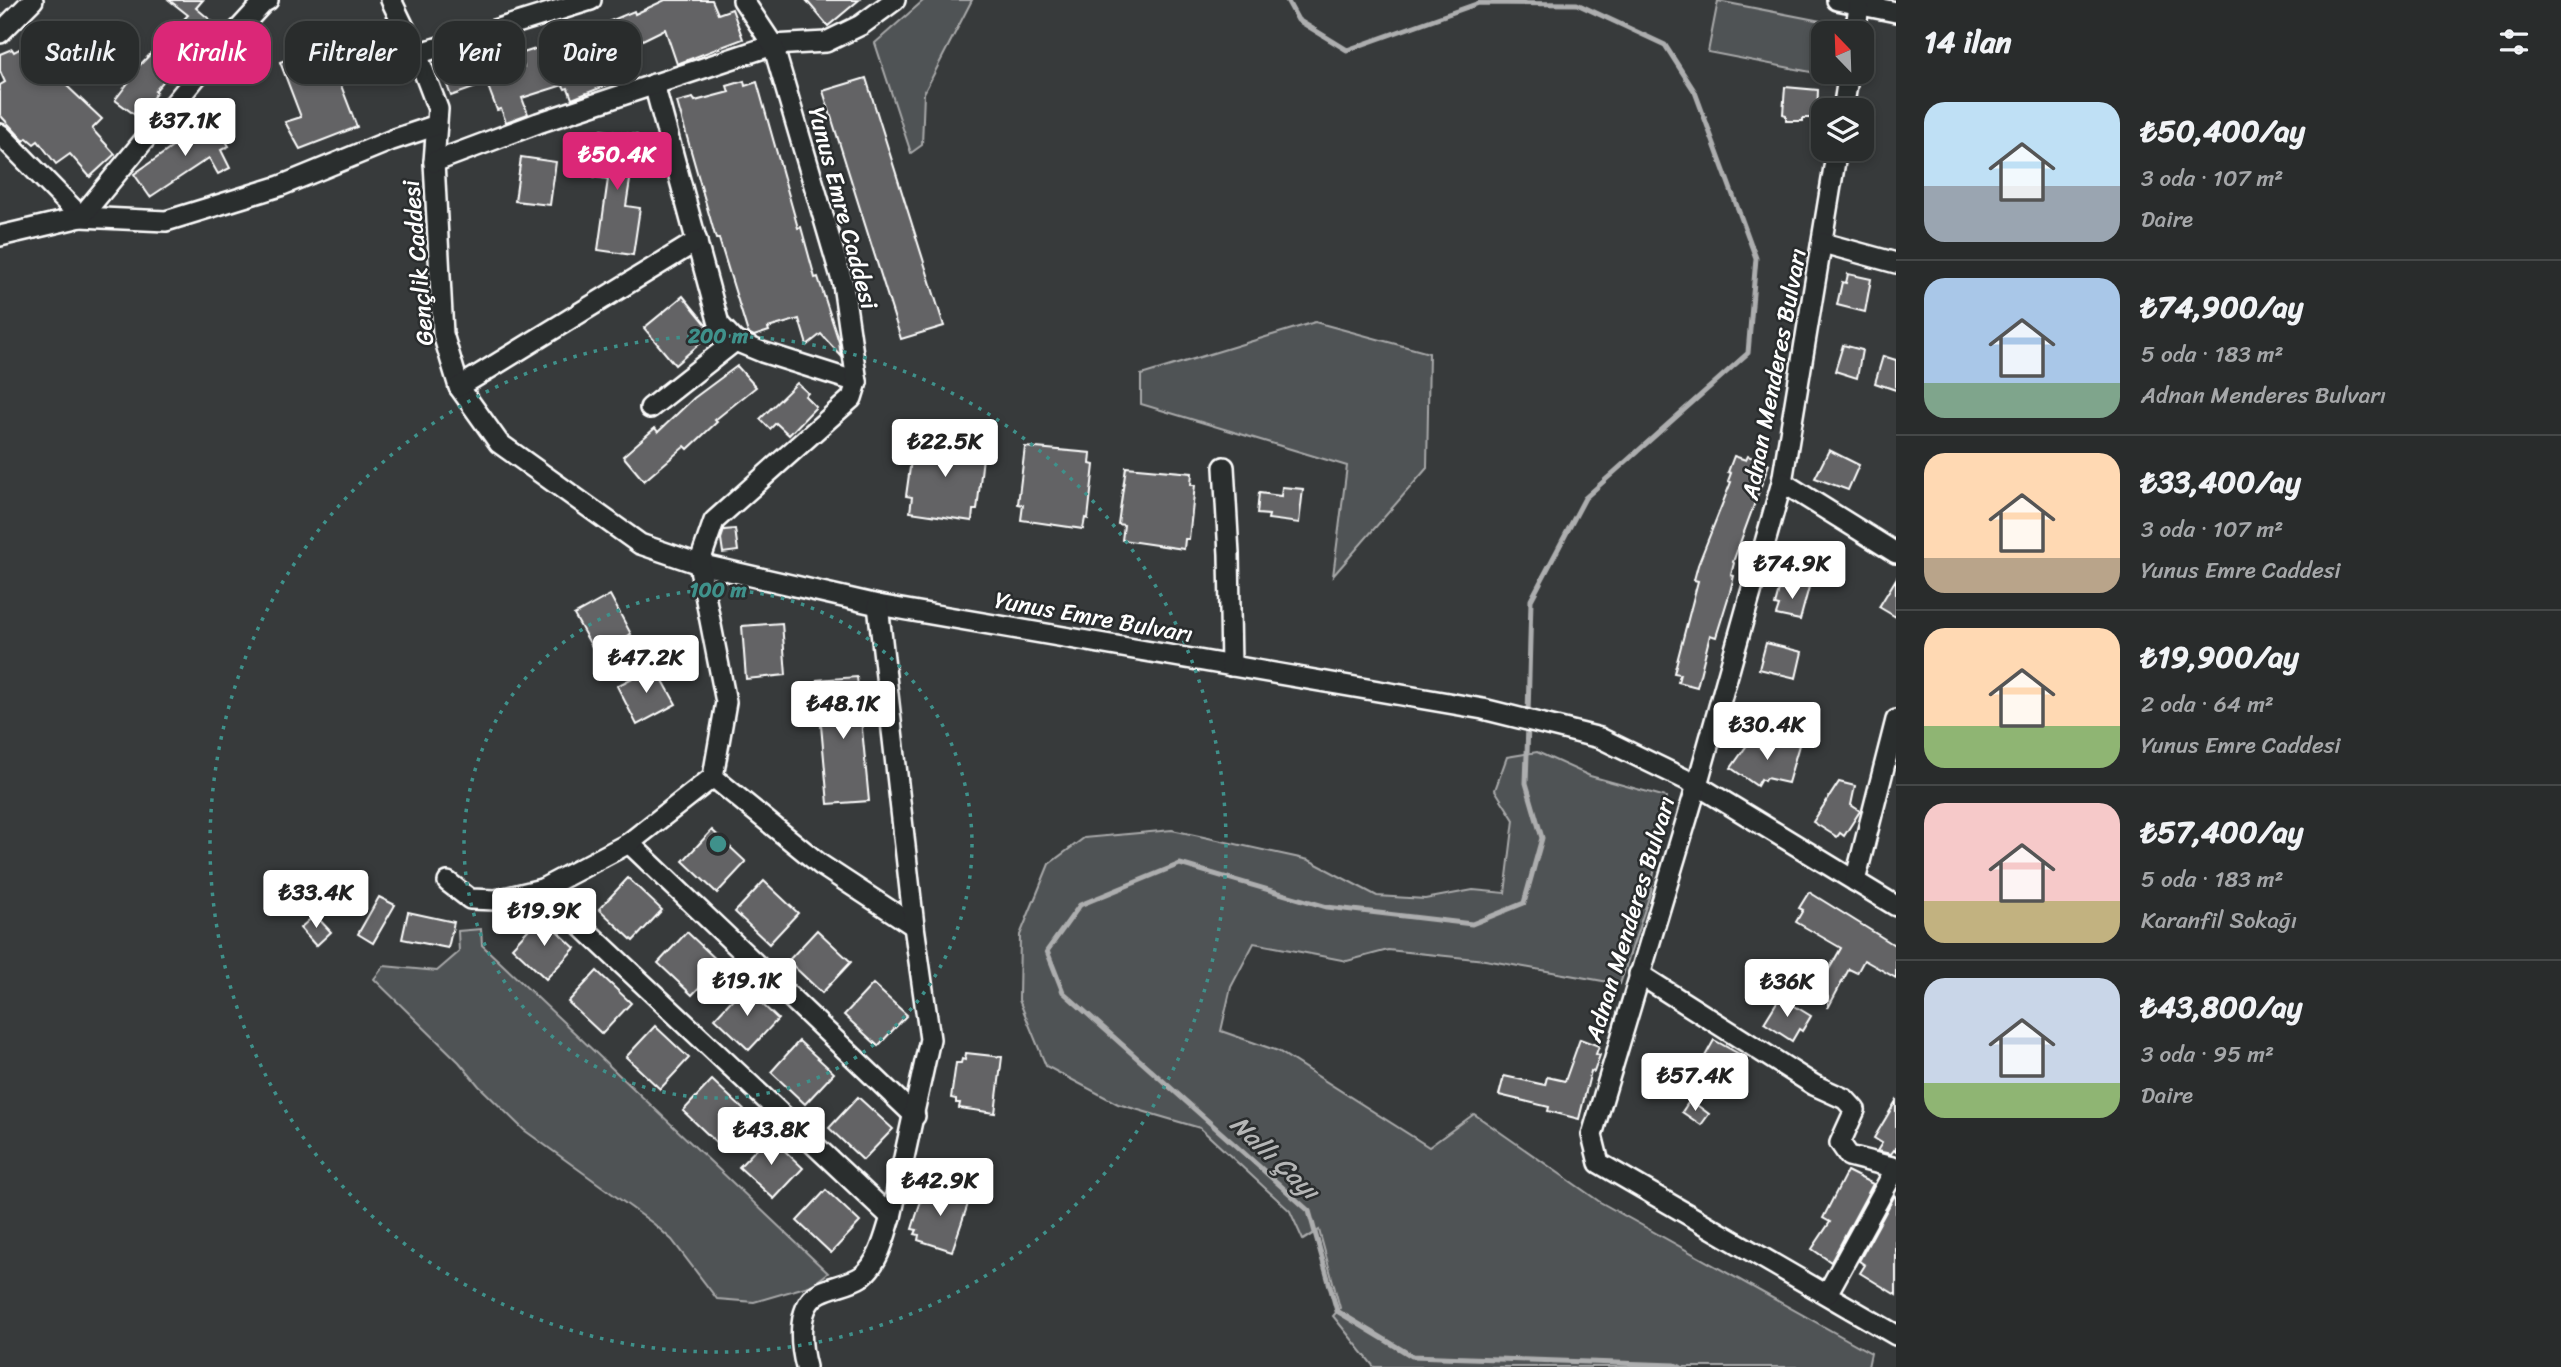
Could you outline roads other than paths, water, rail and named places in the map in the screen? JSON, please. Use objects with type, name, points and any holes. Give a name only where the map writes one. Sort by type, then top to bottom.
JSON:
[{"type":"street","points":[[0,33],[33,0]]},
{"type":"street","name":"Gençlik Caddesi","points":[[391,0],[401,21]]},
{"type":"street","points":[[420,53],[591,0]]},
{"type":"street","name":"Yunus Emre Caddesi","points":[[743,0],[772,45],[843,284],[857,382]]},
{"type":"street","points":[[434,162],[538,123],[772,45],[826,42],[861,25],[895,0]]},
{"type":"street","points":[[1837,0],[1859,2],[1896,12]]},
{"type":"street","points":[[81,216],[206,65],[264,1]]},
{"type":"street","points":[[1857,21],[1859,2]]},
{"type":"street","name":"Gençlik Caddesi","points":[[420,62],[438,109],[434,162],[443,334],[459,387],[499,443],[640,544],[699,564]]},
{"type":"street","points":[[448,882],[470,899],[496,900],[542,889],[629,843],[713,777],[726,702],[699,564],[714,521],[852,398],[857,382],[735,341],[719,324],[654,85]]},
{"type":"street","points":[[0,236],[81,216],[166,221],[280,186],[392,140],[437,125]]},
{"type":"street","points":[[0,134],[81,216]]},
{"type":"street","name":"Adnan Menderes Bulvarı","points":[[1835,161],[1782,482],[1697,785],[1592,1135],[1599,1163],[1896,1335]]},
{"type":"street","points":[[459,387],[697,241]]},
{"type":"street","points":[[1823,243],[1896,263]]},
{"type":"street","points":[[650,408],[735,341]]},
{"type":"street","points":[[1224,467],[1231,666]]},
{"type":"street","points":[[1782,482],[1896,553]]},
{"type":"street","name":"Yunus Emre Bulvarı","points":[[699,564],[878,605],[1482,709],[1600,738],[1697,785]]},
{"type":"street","points":[[806,1367],[803,1340],[804,1312],[808,1301],[818,1293],[863,1275],[881,1250],[915,1116],[930,1039],[914,926],[878,605]]},
{"type":"street","points":[[1855,881],[1896,720]]},
{"type":"street","points":[[713,777],[821,865],[914,926]]},
{"type":"street","points":[[1697,785],[1896,906]]},
{"type":"street","points":[[629,843],[915,1116]]},
{"type":"street","points":[[542,889],[891,1217]]},
{"type":"street","points":[[1639,974],[1814,1085],[1845,1099],[1855,1110],[1840,1143],[1849,1156],[1896,1168],[1826,1294]]},
{"type":"waterway","points":[[1287,0],[1298,20],[1347,50],[1479,3],[1577,4],[1665,45],[1695,92],[1756,258],[1748,353],[1585,498],[1531,600],[1528,715]]},
{"type":"waterway","name":"Nallı Çayı","points":[[1528,725],[1526,783],[1542,838],[1524,903],[1472,924],[1327,907],[1180,864],[1080,905],[1047,951],[1063,992],[1309,1211],[1337,1311],[1412,1356],[1680,1367]]}]
